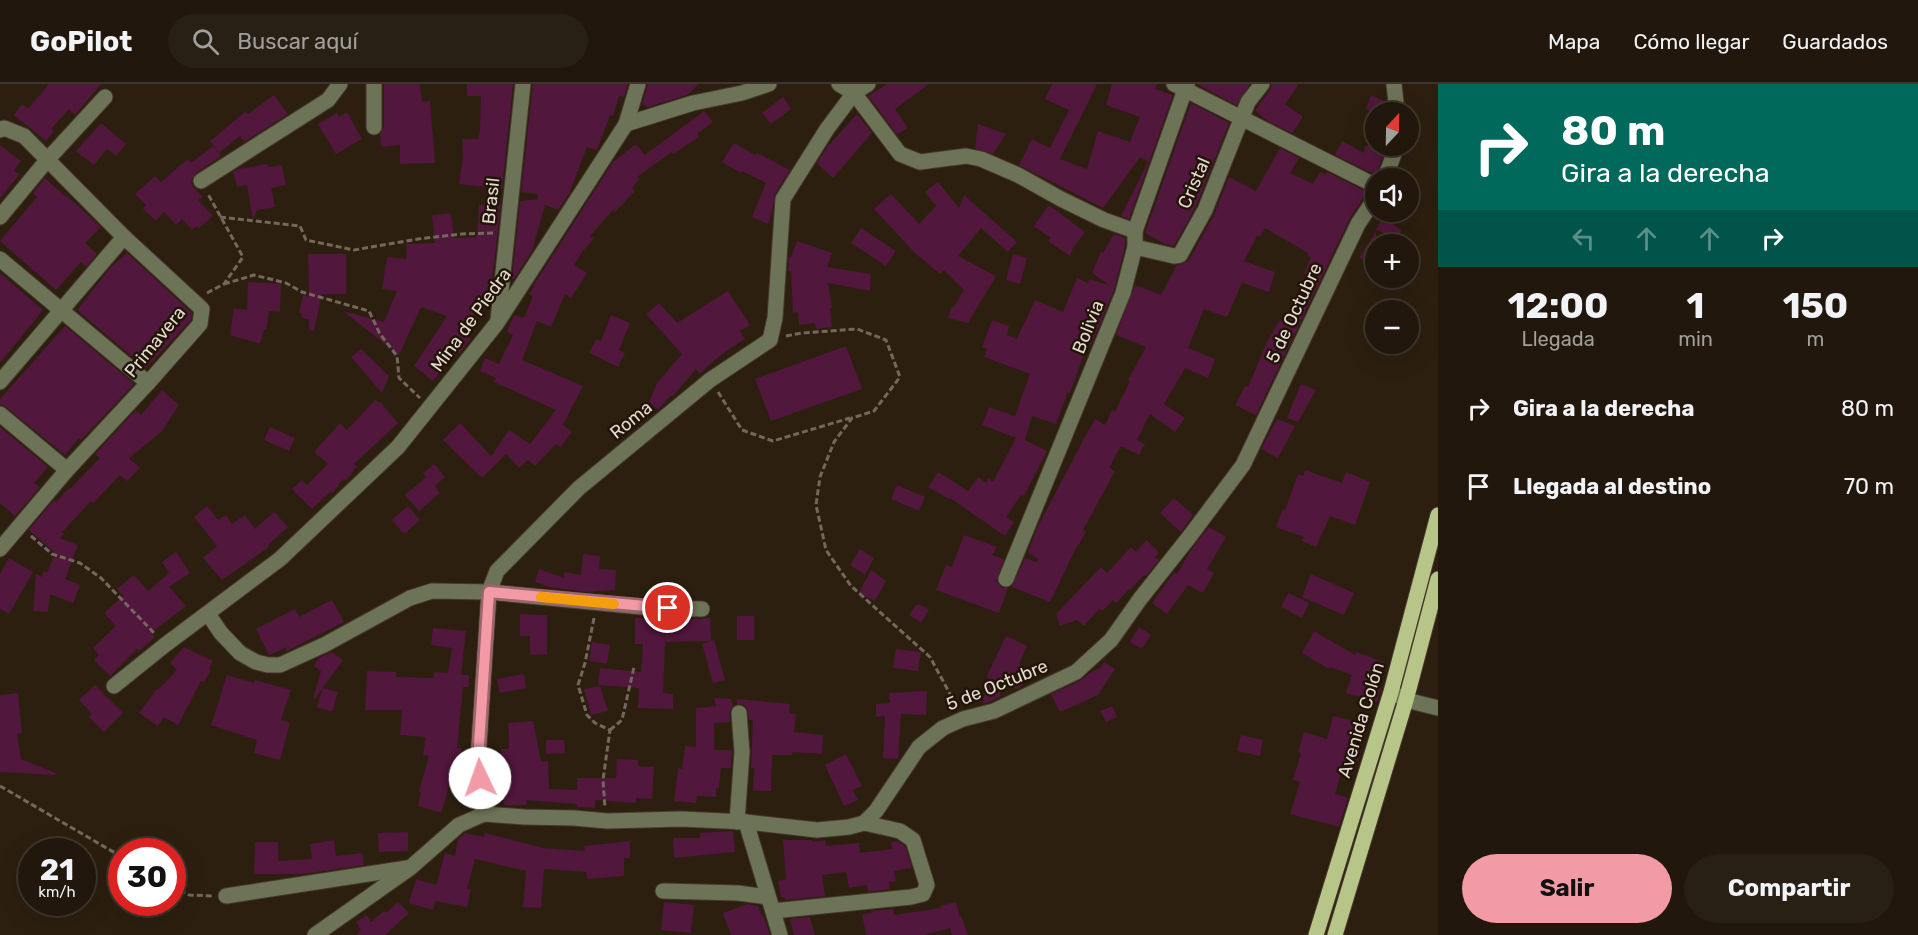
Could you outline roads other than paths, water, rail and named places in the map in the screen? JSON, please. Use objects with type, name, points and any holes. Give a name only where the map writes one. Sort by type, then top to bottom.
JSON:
[{"type":"main road","name":"Avenida Colón","points":[[1316,935],[1391,693],[1438,515]]},
{"type":"main road","name":"Avenida Colón","points":[[1335,935],[1406,700],[1438,579]]},
{"type":"street","points":[[201,182],[328,100],[340,84]]},
{"type":"street","points":[[374,84],[374,128]]},
{"type":"street","name":"Brasil","points":[[497,323],[523,84]]},
{"type":"street","name":"Mina de Piedra","points":[[114,686],[165,645],[280,560],[398,447],[497,323],[626,124],[638,84]]},
{"type":"street","points":[[626,124],[693,103],[742,93],[769,84]]},
{"type":"street","points":[[839,84],[854,93],[900,154],[920,162],[966,156],[994,163],[1135,239]]},
{"type":"street","points":[[854,93],[868,84]]},
{"type":"street","name":"Cristal","points":[[1135,239],[1173,256],[1180,255],[1204,210],[1248,102],[1262,84]]},
{"type":"street","points":[[1394,84],[1396,102]]},
{"type":"street","points":[[1181,86],[1241,120],[1365,181]]},
{"type":"street","name":"Bolivia","points":[[1006,579],[1123,293],[1135,239],[1181,86]]},
{"type":"street","name":"Roma","points":[[484,814],[478,760],[489,592],[497,571],[579,488],[710,380],[770,340],[775,318],[783,199],[827,129],[854,93]]},
{"type":"street","points":[[0,217],[48,159],[105,97]]},
{"type":"street","name":"Primavera","points":[[0,129],[4,128],[24,136],[124,237],[202,309],[200,324],[67,470],[0,549]]},
{"type":"street","name":"5 de Octubre","points":[[864,823],[876,810],[920,747],[943,728],[963,719],[994,711],[1076,672],[1111,640],[1243,465],[1365,214]]},
{"type":"street","points":[[0,382],[124,237]]},
{"type":"street","points":[[0,259],[148,383]]},
{"type":"street","points":[[0,414],[67,470]]},
{"type":"street","points":[[208,614],[220,633],[240,653],[256,662],[280,665],[326,644],[410,598],[432,591],[489,592],[651,608],[702,609]]},
{"type":"street","points":[[1391,693],[1406,700],[1438,708]]},
{"type":"street","points":[[739,713],[742,752],[741,822],[780,935]]},
{"type":"street","points":[[315,935],[410,868],[459,825],[484,814],[607,821],[681,819],[741,822],[817,830],[864,823],[900,831],[913,840],[927,885],[923,894],[900,898],[771,904],[738,893],[663,891]]},
{"type":"street","points":[[226,896],[410,868]]}]
